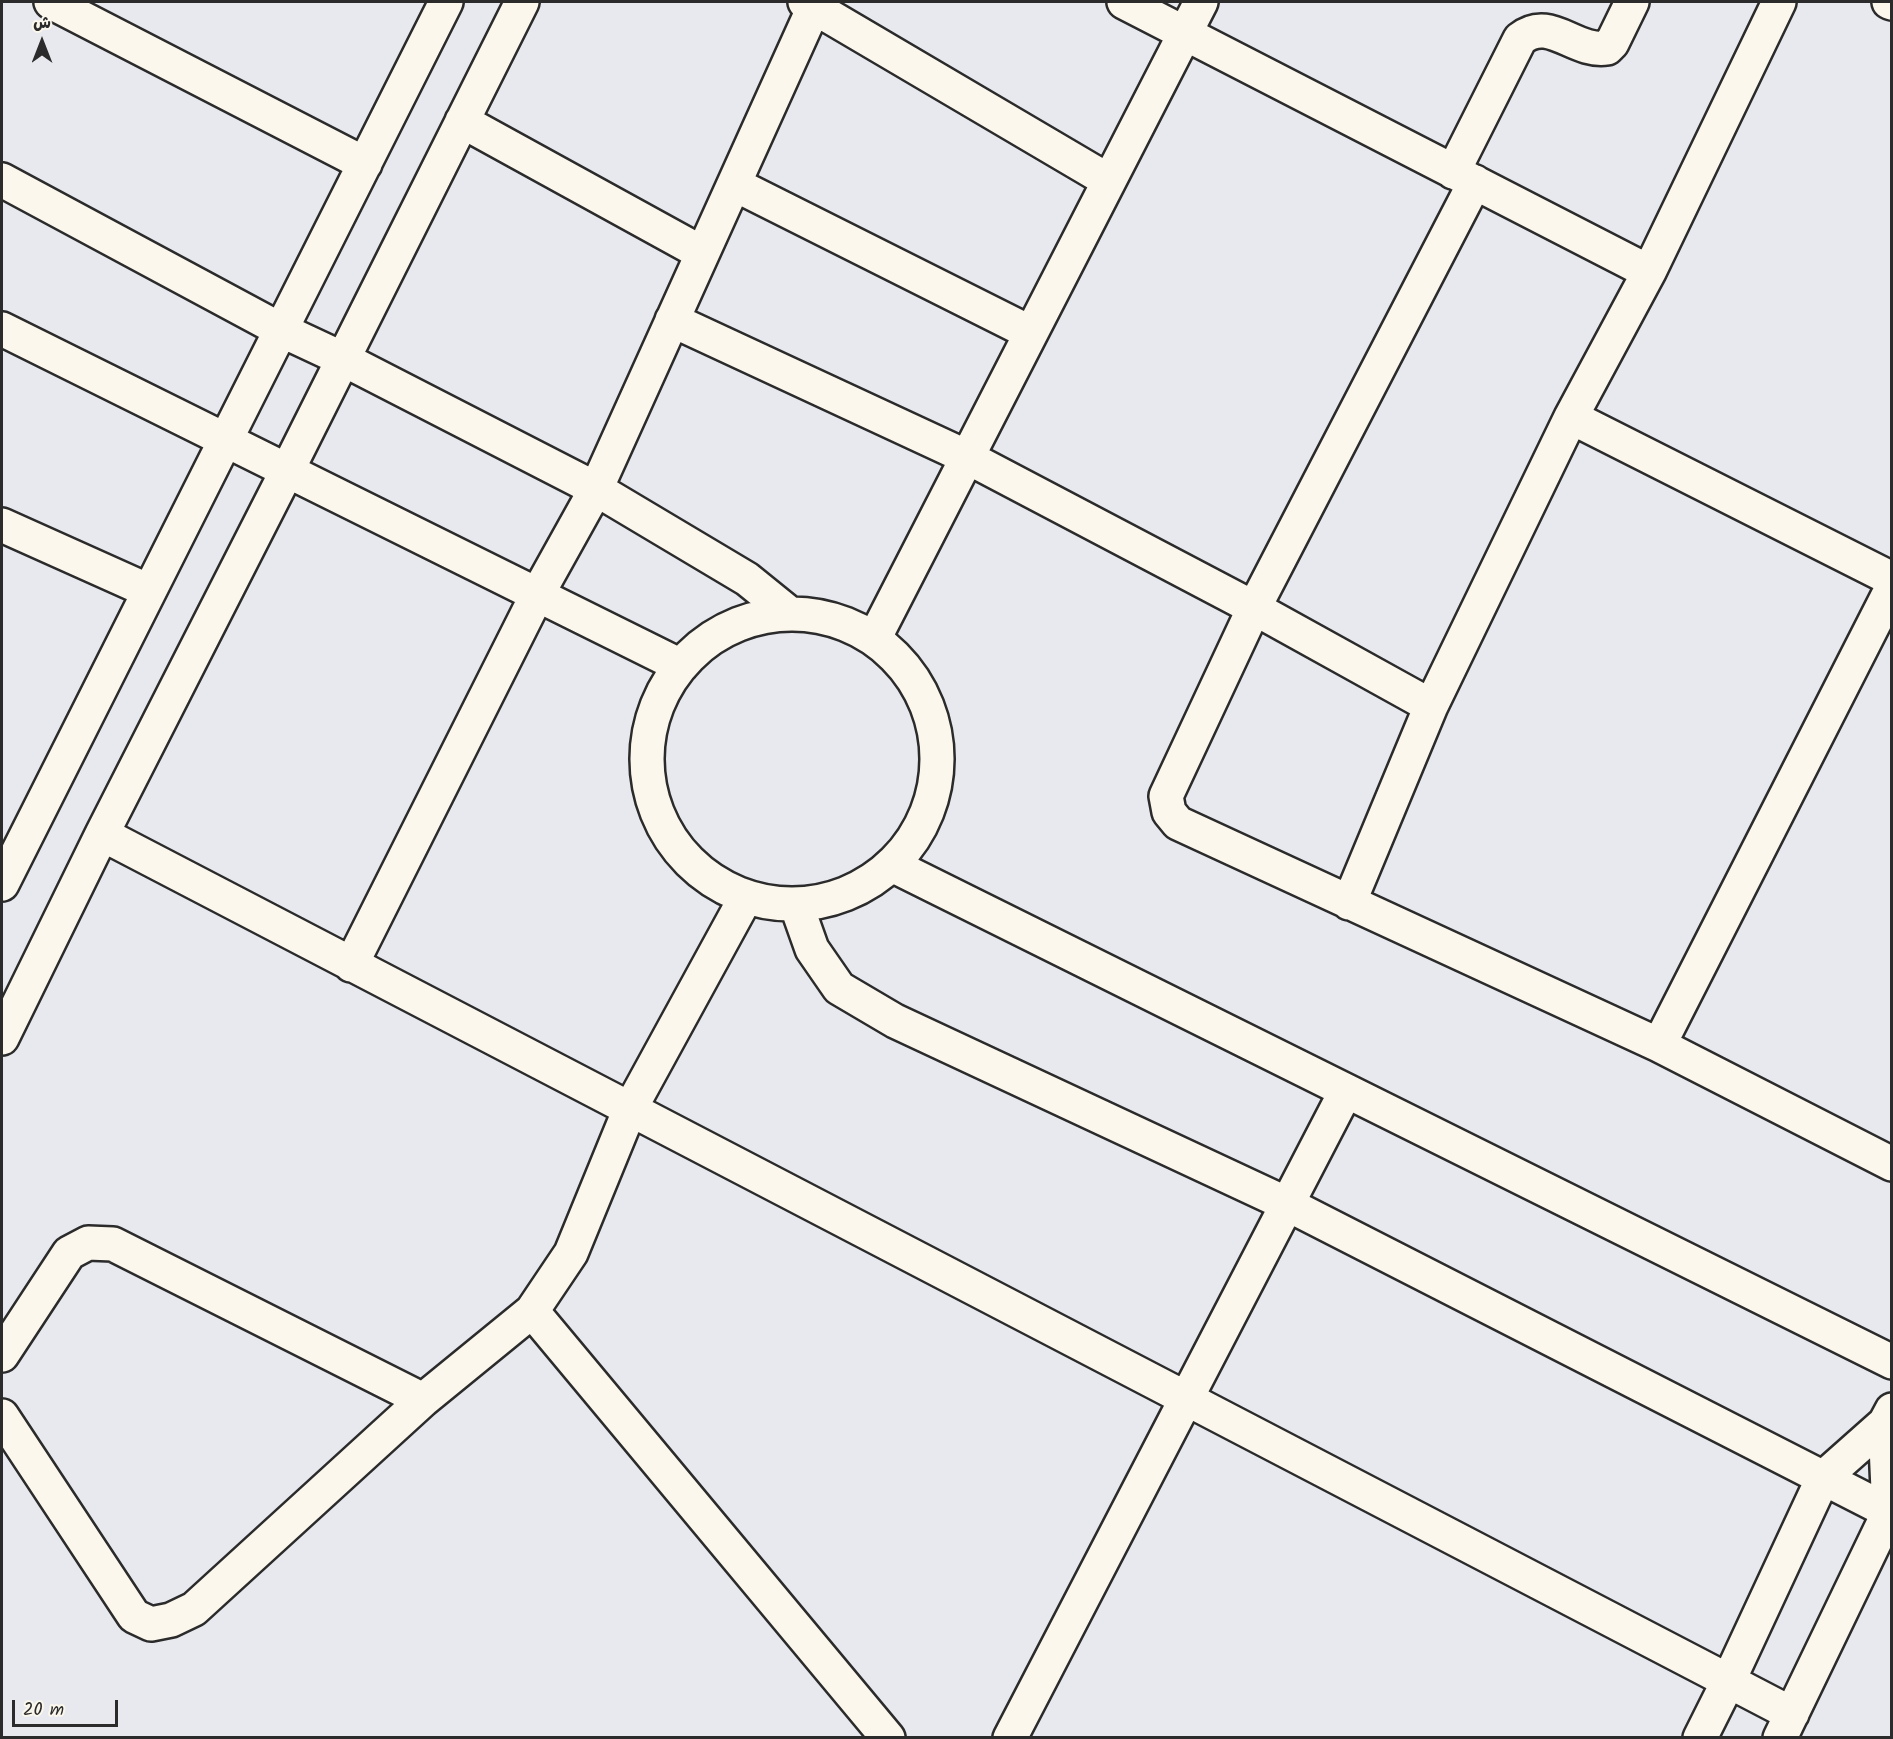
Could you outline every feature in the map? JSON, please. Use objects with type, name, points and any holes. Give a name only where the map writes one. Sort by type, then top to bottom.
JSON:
[{"type":"street","points":[[51,2],[365,164]]},
{"type":"street","points":[[2,884],[446,2]]},
{"type":"street","points":[[2,1038],[102,834],[522,2]]},
{"type":"street","points":[[1124,2],[1649,272]]},
{"type":"street","points":[[874,639],[1201,2]]},
{"type":"street","points":[[1632,2],[1612,43],[1607,48],[1589,49],[1545,29],[1527,33],[1520,39],[1464,177],[1254,608],[1166,796],[1169,812],[1178,824],[1659,1045],[1892,1164]]},
{"type":"street","points":[[1349,903],[1431,706],[1571,417],[1649,272],[1779,2]]},
{"type":"street","points":[[351,964],[537,595],[596,489],[734,184],[810,4],[1109,181]]},
{"type":"street","points":[[462,121],[702,253]]},
{"type":"street","points":[[2,180],[281,330],[343,359],[596,489],[747,579],[789,613]]},
{"type":"street","points":[[734,184],[1031,333]]},
{"type":"street","points":[[672,320],[967,457],[1254,608],[1431,706]]},
{"type":"street","points":[[2,329],[681,666]]},
{"type":"street","points":[[1571,417],[1892,579]]},
{"type":"street","points":[[2,525],[149,591]]},
{"type":"street","points":[[1659,1045],[1892,588]]},
{"type":"street","points":[[789,613],[824,617],[857,629],[874,639],[887,648],[911,674],[928,704],[936,738],[938,773],[930,807],[914,838],[891,865],[863,885],[830,898],[796,904],[746,897],[698,870],[674,844],[657,813],[648,779],[647,744],[655,710],[670,679],[693,652],[722,632],[754,619],[789,613]]},
{"type":"street","points":[[102,834],[1728,1682],[1786,1726],[1891,1512],[1888,1417]]},
{"type":"street","points":[[891,865],[1892,1362]]},
{"type":"street","points":[[2,1416],[134,1616],[151,1624],[171,1620],[194,1609],[423,1400],[532,1311],[571,1253],[630,1109],[746,897]]},
{"type":"street","points":[[796,904],[812,949],[839,988],[895,1021],[1287,1204],[1891,1512]]},
{"type":"street","points":[[1010,1737],[1346,1091]]},
{"type":"street","points":[[2,1356],[69,1253],[88,1243],[113,1244],[423,1400]]},
{"type":"street","points":[[532,1311],[888,1737]]},
{"type":"street","points":[[1700,1737],[1823,1478],[1888,1417]]}]
